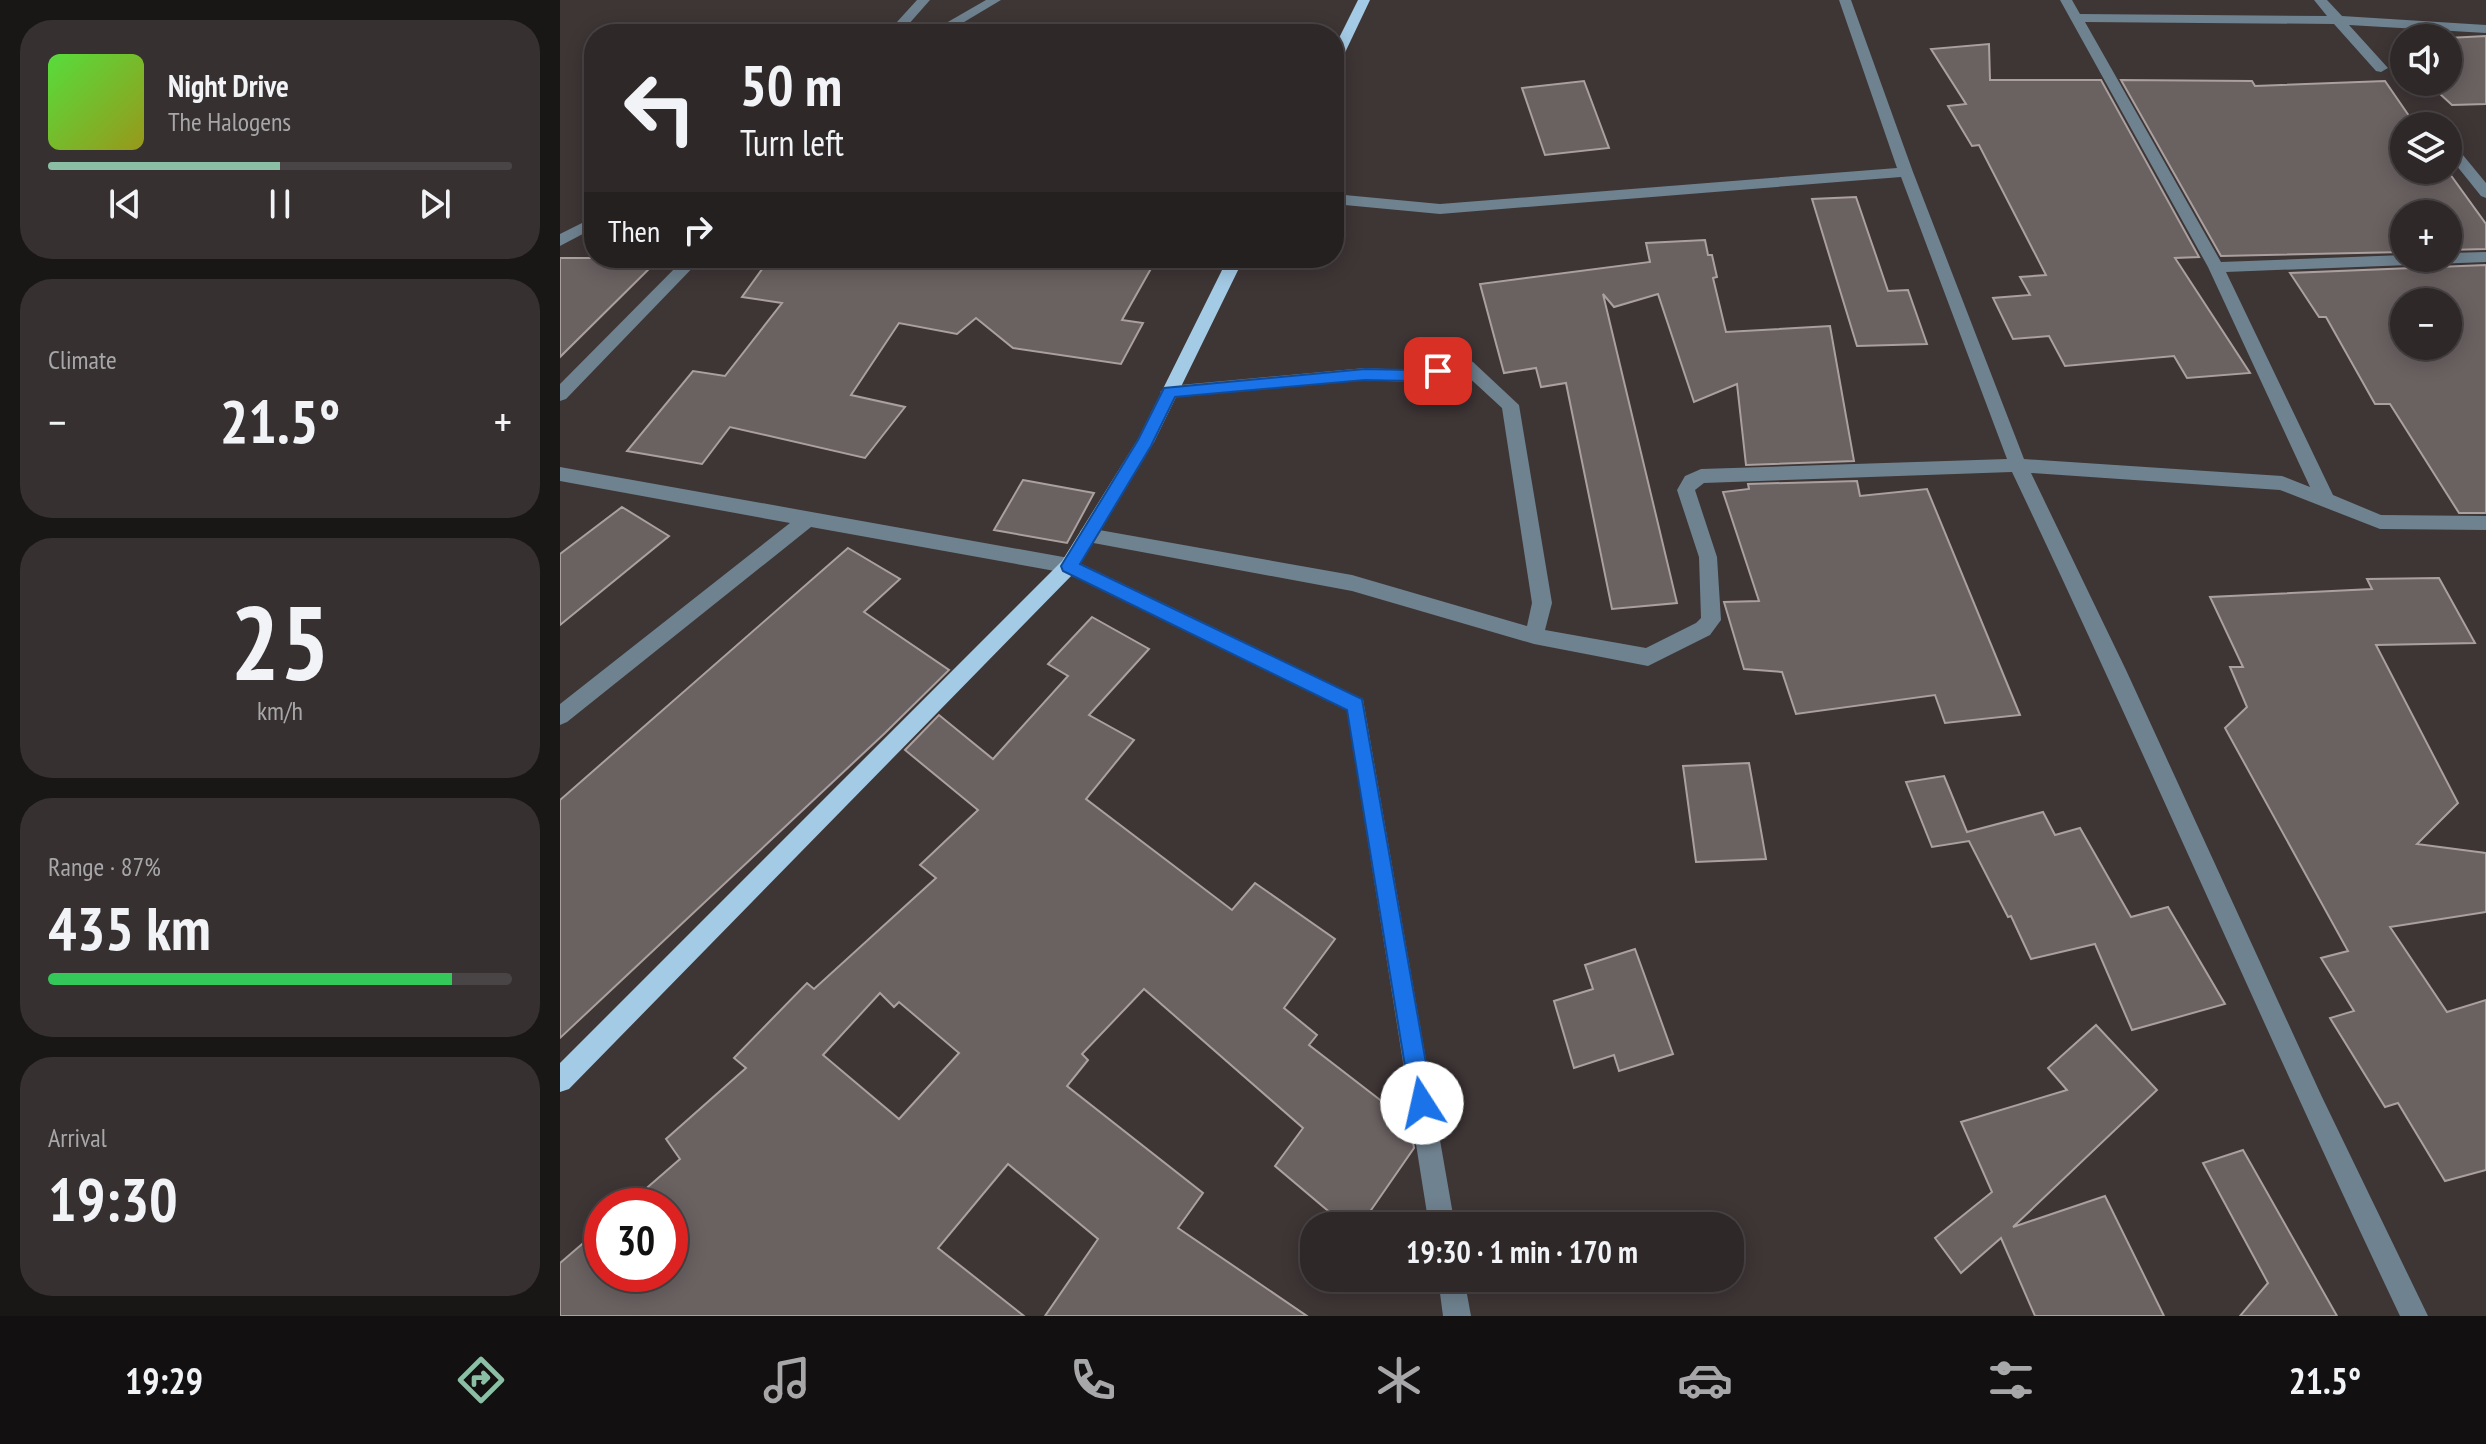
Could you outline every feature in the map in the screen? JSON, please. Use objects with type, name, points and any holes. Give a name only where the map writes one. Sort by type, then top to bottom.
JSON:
[{"type":"main road","points":[[1344,41],[1364,0]]},
{"type":"main road","points":[[560,1080],[1069,566],[1145,442],[1231,268]]},
{"type":"street","points":[[902,24],[924,0]]},
{"type":"street","points":[[952,24],[995,0]]},
{"type":"street","points":[[1845,0],[1906,172],[2018,465],[2116,670],[2313,1106],[2414,1316]]},
{"type":"street","points":[[2066,0],[2079,18],[2216,267],[2326,501]]},
{"type":"street","points":[[2320,0],[2381,68]]},
{"type":"street","points":[[2079,18],[2337,20],[2486,29]]},
{"type":"street","points":[[2462,163],[2486,193]]},
{"type":"street","points":[[1344,200],[1440,209],[1906,172]]},
{"type":"street","points":[[560,241],[584,228]]},
{"type":"street","points":[[2216,267],[2486,257]]},
{"type":"street","points":[[560,395],[684,268]]},
{"type":"street","points":[[1169,392],[1365,374],[1409,376],[1467,366],[1510,405],[1542,603],[1534,636]]},
{"type":"street","points":[[1088,535],[1352,583],[1534,636],[1648,657],[1703,629],[1711,620],[1708,557],[1686,490],[1691,481],[1701,476],[2018,465],[2282,483],[2380,522],[2486,523]]},
{"type":"street","points":[[560,474],[1069,566],[1356,705],[1440,1212]]},
{"type":"street","points":[[560,716],[809,518]]},
{"type":"street","points":[[1453,1292],[1457,1316]]},
{"type":"building","points":[[2486,36],[2486,104],[2452,105],[2442,96],[2462,96],[2462,37]]},
{"type":"building","points":[[1989,44],[1990,80],[2101,80],[2199,257],[2175,258],[2250,373],[2187,378],[2174,356],[2065,366],[2049,336],[2013,339],[1993,298],[2030,295],[2020,277],[2046,275],[1979,145],[1972,146],[1948,106],[1966,104],[1931,49]]},
{"type":"building","points":[[2121,80],[2252,81],[2255,86],[2385,81],[2390,88],[2390,96],[2395,96],[2406,112],[2390,112],[2390,184],[2457,184],[2486,224],[2486,249],[2462,250],[2462,200],[2390,200],[2390,252],[2221,256]]},
{"type":"building","points":[[1584,81],[1609,148],[1545,155],[1522,88]]},
{"type":"building","points":[[1856,197],[1888,291],[1908,290],[1927,344],[1857,346],[1812,199]]},
{"type":"building","points":[[1705,240],[1708,255],[1712,255],[1717,277],[1713,278],[1726,332],[1830,326],[1854,461],[1746,465],[1737,384],[1694,402],[1658,294],[1614,307],[1603,294],[1677,603],[1612,609],[1566,383],[1541,387],[1536,368],[1504,373],[1480,284],[1650,262],[1646,243]]},
{"type":"building","points":[[560,258],[584,258],[584,268],[650,268],[560,357]]},
{"type":"building","points":[[2486,265],[2486,513],[2459,513],[2390,404],[2375,404],[2326,317],[2319,317],[2290,273],[2390,269],[2390,272],[2462,272],[2462,266]]},
{"type":"building","points":[[763,268],[1151,268],[1122,320],[1143,323],[1121,364],[1013,348],[976,318],[957,334],[899,323],[851,395],[905,407],[865,458],[730,427],[702,464],[627,451],[693,371],[725,376],[782,303],[742,297]]},
{"type":"building","points":[[1023,480],[1094,493],[1067,543],[994,530]]},
{"type":"building","points":[[1857,481],[1860,496],[1927,489],[2020,715],[1945,723],[1935,695],[1796,714],[1782,672],[1744,669],[1724,602],[1759,601],[1723,492],[1749,489],[1748,484]]},
{"type":"building","points":[[622,507],[669,536],[560,625],[560,554]]},
{"type":"building","points":[[848,548],[900,579],[864,612],[949,670],[560,1038],[560,800]]},
{"type":"building","points":[[2439,578],[2475,643],[2376,645],[2458,803],[2417,844],[2486,853],[2486,912],[2390,927],[2447,1012],[2486,1000],[2486,1170],[2445,1181],[2398,1103],[2385,1107],[2330,1018],[2354,1011],[2321,958],[2348,951],[2225,728],[2247,707],[2230,667],[2243,667],[2210,597],[2372,589],[2367,579]]},
{"type":"building","points":[[1092,617],[1149,649],[1089,715],[1134,740],[1086,799],[1232,910],[1255,883],[1335,939],[1284,1008],[1317,1035],[1309,1045],[1410,1123],[1414,1148],[1370,1212],[1329,1212],[1275,1166],[1303,1128],[1144,989],[1082,1054],[1088,1060],[1067,1086],[1203,1193],[1178,1228],[1307,1316],[1045,1316],[1098,1239],[1008,1164],[938,1248],[1024,1316],[560,1316],[560,1263],[584,1242],[584,1292],[688,1292],[688,1188],[647,1188],[680,1159],[666,1139],[746,1068],[734,1058],[807,983],[814,989],[936,878],[920,865],[978,810],[905,750],[939,715],[993,759],[1068,676],[1048,664]],"holes":[[[880,993],[894,1007],[899,1002],[959,1053],[899,1119],[823,1055]]]},
{"type":"building","points":[[1749,763],[1766,859],[1696,862],[1683,766]]},
{"type":"building","points":[[1944,776],[1967,832],[2043,812],[2055,835],[2080,828],[2131,917],[2168,907],[2225,1004],[2132,1030],[2095,944],[2031,959],[1969,841],[1932,847],[1906,782]]},
{"type":"building","points":[[1635,949],[1673,1054],[1619,1071],[1614,1055],[1574,1068],[1554,1001],[1593,989],[1585,965]]},
{"type":"building","points":[[2096,1025],[2157,1090],[2013,1227],[2105,1196],[2164,1316],[2035,1316],[2001,1238],[1961,1273],[1935,1238],[1992,1192],[1961,1122],[2067,1090],[2048,1068]]},
{"type":"building","points":[[2243,1150],[2337,1316],[2240,1316],[2268,1283],[2203,1163]]},
{"type":"route","points":[[1422,1103],[1356,705],[1069,566],[1145,442],[1169,392],[1365,374],[1409,376],[1438,371]]}]
